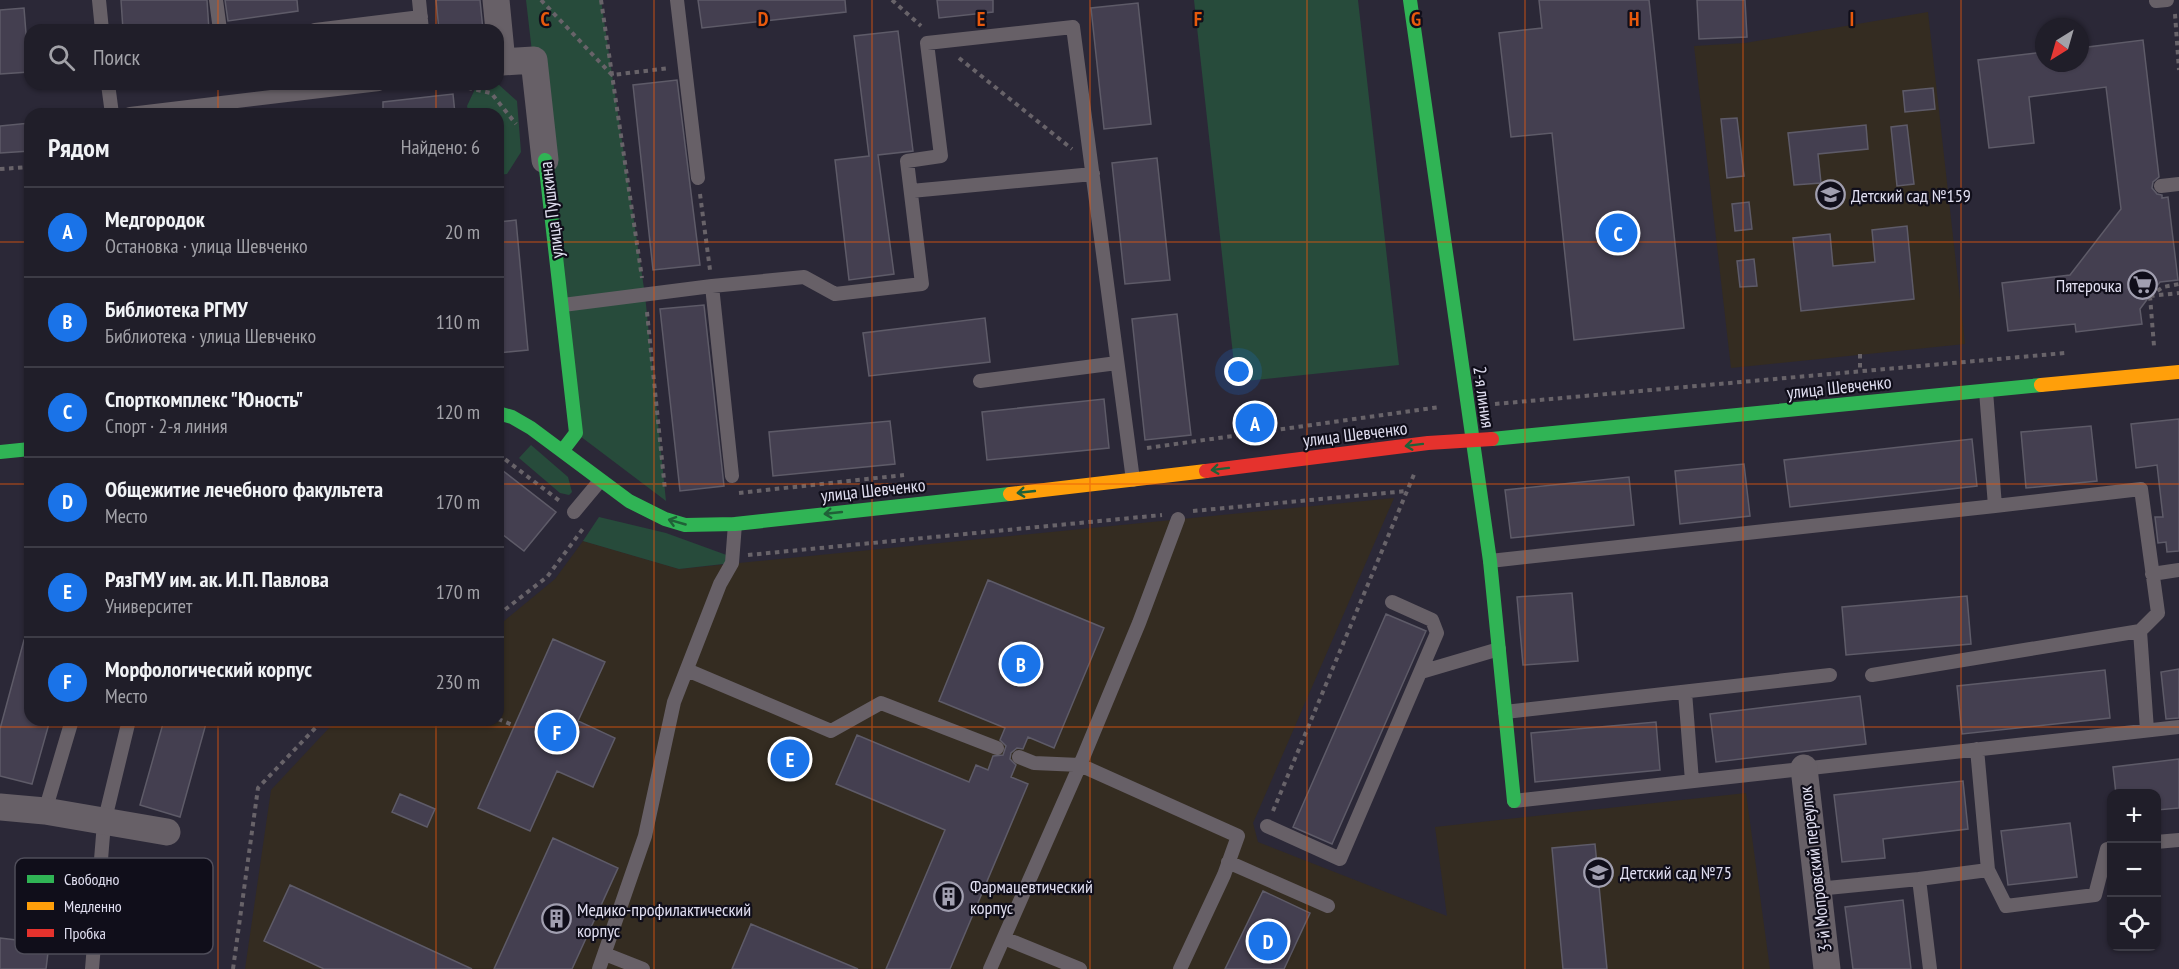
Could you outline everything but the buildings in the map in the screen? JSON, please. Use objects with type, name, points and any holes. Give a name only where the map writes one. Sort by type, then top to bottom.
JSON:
[{"type":"street","name":"улица Пушкина","points":[[496,0],[498,24]]},
{"type":"street","name":"2-я линия","points":[[1410,0],[1490,561],[1514,801]]},
{"type":"street","name":"улица Пушкина","points":[[504,62],[534,60],[576,432],[563,450]]},
{"type":"street","name":"улица Шевченко","points":[[504,414],[514,416],[563,450],[599,482],[647,513],[687,525],[735,524],[1133,480],[1428,443],[1472,441],[2179,372]]},
{"type":"street","points":[[0,452],[24,450]]},
{"type":"street","name":"3-й Мопровский переулок","points":[[1804,768],[1827,969]]},
{"type":"street","points":[[0,807],[45,811],[104,823],[167,832]]},
{"type":"lane","points":[[99,0],[101,24]]},
{"type":"lane","points":[[216,0],[219,24]]},
{"type":"lane","points":[[419,0],[422,24]]},
{"type":"lane","points":[[677,0],[698,178]]},
{"type":"lane","points":[[563,305],[804,277],[835,294],[922,284],[908,161],[941,156],[927,43],[1073,27],[1133,480]]},
{"type":"lane","points":[[109,90],[110,108]]},
{"type":"lane","points":[[180,108],[329,90]]},
{"type":"lane","points":[[911,191],[1092,170]]},
{"type":"lane","points":[[2161,186],[2179,184]]},
{"type":"lane","points":[[712,286],[732,476]]},
{"type":"lane","points":[[980,381],[1117,363]]},
{"type":"lane","points":[[1986,391],[1995,506]]},
{"type":"lane","points":[[574,512],[599,482]]},
{"type":"lane","points":[[1490,561],[2141,489],[2158,613],[2140,631],[1872,675]]},
{"type":"lane","points":[[990,969],[1080,765],[1139,623],[1178,519]]},
{"type":"lane","points":[[599,969],[645,836],[674,702],[720,584],[732,563],[735,524]]},
{"type":"lane","points":[[2152,574],[2179,570]]},
{"type":"lane","points":[[1267,826],[1340,859],[1437,633],[1432,620],[1392,602]]},
{"type":"lane","points":[[2140,631],[2147,730]]},
{"type":"lane","points":[[1421,672],[1499,649]]},
{"type":"lane","points":[[687,670],[831,731],[881,703],[997,748]]},
{"type":"lane","points":[[1505,712],[1830,675]]},
{"type":"lane","points":[[1684,692],[1692,780]]},
{"type":"lane","points":[[45,811],[70,726]]},
{"type":"lane","points":[[101,858],[104,823],[128,726]]},
{"type":"lane","points":[[1514,801],[2179,727]]},
{"type":"lane","points":[[1977,749],[1988,870],[2006,906],[2095,896],[2107,849]]},
{"type":"lane","points":[[1019,757],[1035,763],[1080,765],[1238,836],[1180,969]]},
{"type":"lane","points":[[2161,842],[2179,840]]},
{"type":"lane","points":[[1228,862],[1328,906]]},
{"type":"lane","points":[[1817,889],[1988,870]]},
{"type":"lane","points":[[1919,879],[1930,969]]},
{"type":"lane","points":[[1004,938],[1080,969]]},
{"type":"lane","points":[[92,969],[93,954]]},
{"type":"lane","points":[[605,954],[642,969]]},
{"type":"path","points":[[541,0],[612,75]]},
{"type":"path","points":[[602,0],[645,295],[668,519]]},
{"type":"path","points":[[892,0],[1092,170]]},
{"type":"path","points":[[2179,5],[2174,15],[2179,70]]},
{"type":"path","points":[[612,75],[685,67]]},
{"type":"path","points":[[477,90],[491,93],[503,108]]},
{"type":"path","points":[[504,109],[518,126]]},
{"type":"path","points":[[0,169],[24,167]]},
{"type":"path","points":[[698,178],[712,286]]},
{"type":"path","points":[[2150,296],[2163,287],[2179,284]]},
{"type":"path","points":[[2150,296],[2179,293]]},
{"type":"path","points":[[2150,296],[2154,346]]},
{"type":"path","points":[[1860,354],[1860,370]]},
{"type":"path","points":[[1129,451],[1432,407],[1467,406],[2033,355]]},
{"type":"path","points":[[1267,826],[1428,443],[1432,407]]},
{"type":"path","points":[[735,494],[909,475]]},
{"type":"path","points":[[504,610],[547,577],[586,525]]},
{"type":"path","points":[[504,721],[515,726]]},
{"type":"path","points":[[233,969],[258,788],[317,726]]},
{"type":"shaded area","name":"Детский сад №159","points":[[1928,12],[1965,344],[1731,368],[1694,46],[1745,43]]},
{"type":"shaded area","points":[[1394,498],[1253,823],[1258,842],[1447,916],[1435,827],[1746,793],[1770,969],[245,969],[271,790],[329,728],[334,726],[504,726],[504,621],[555,579],[583,541],[679,569]]},
{"type":"green space","points":[[526,0],[601,0],[645,295],[666,501],[576,433]]},
{"type":"green space","points":[[1194,0],[1358,0],[1399,365],[1236,382]]},
{"type":"green space","points":[[504,89],[517,101],[521,152],[507,174],[504,174],[504,108],[468,108],[475,90]]},
{"type":"green space","points":[[531,445],[568,477],[572,492],[569,495],[560,493],[519,458]]},
{"type":"green space","points":[[599,517],[666,533],[732,557],[732,563],[679,569],[583,541]]},
{"type":"traffic: fast","points":[[1410,0],[1490,561],[1514,801]]},
{"type":"traffic: fast","points":[[545,160],[576,433],[563,450]]},
{"type":"traffic: fast","points":[[1492,439],[2041,385]]},
{"type":"traffic: fast","points":[[504,415],[531,428],[629,501],[665,519],[685,525],[735,524],[1010,494]]},
{"type":"traffic: fast","points":[[0,452],[24,450]]},
{"type":"traffic: slow","points":[[2041,385],[2179,372]]},
{"type":"traffic: slow","points":[[1010,494],[1206,471]]},
{"type":"traffic: jam","points":[[1206,471],[1428,443],[1492,439]]},
{"type":"place","name":"Детский сад №159","points":[[1830,195]]},
{"type":"place","name":"Спорткомплекс \"Юность\"","points":[[1618,233]]},
{"type":"place","name":"Пятерочка","points":[[2143,285]]},
{"type":"place","name":"Медгородок","points":[[1255,423]]},
{"type":"place","name":"Библиотека РГМУ","points":[[1021,664]]},
{"type":"place","name":"Морфологический корпус","points":[[557,732]]},
{"type":"place","name":"РязГМУ им. ак. И.П. Павлова","points":[[790,759]]},
{"type":"place","name":"Детский сад №75","points":[[1599,872]]},
{"type":"place","name":"Фармацевтический корпус","points":[[949,896]]},
{"type":"place","name":"Медико-профилактический корпус","points":[[556,919]]},
{"type":"place","name":"Общежитие лечебного факультета","points":[[1268,941]]}]
